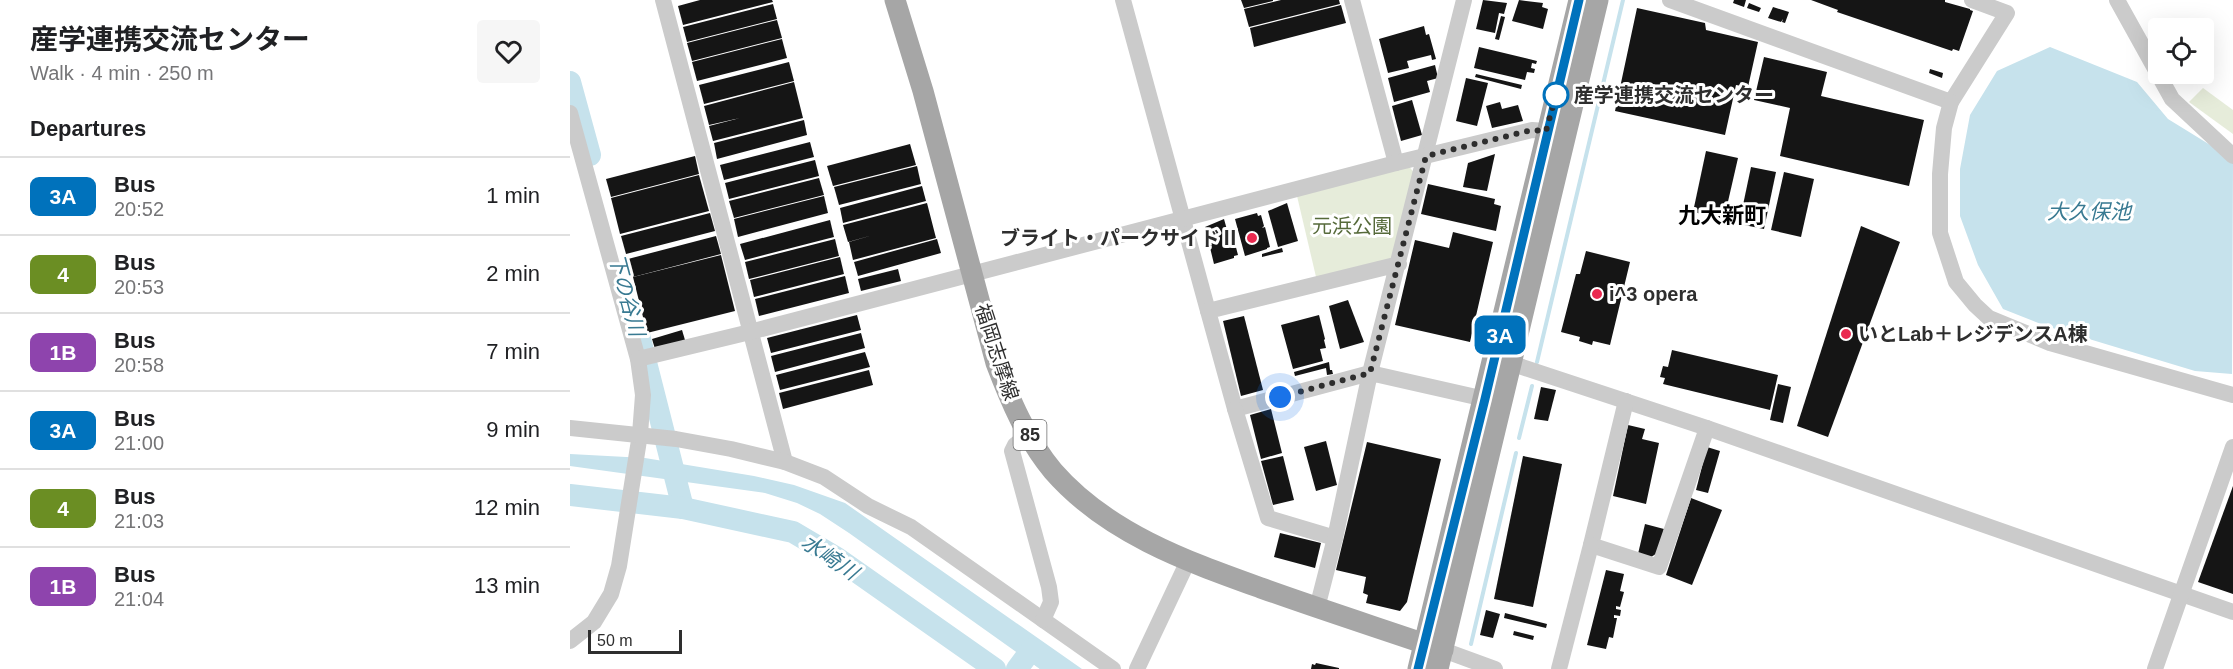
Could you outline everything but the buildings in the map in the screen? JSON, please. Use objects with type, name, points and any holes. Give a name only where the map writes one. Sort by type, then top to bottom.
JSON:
[{"type":"main road","name":"福岡志摩線","points":[[895,0],[923,91],[996,363],[1007,392],[1029,434],[1053,471],[1089,506],[1140,539],[1188,561],[1435,654]]},
{"type":"main road","points":[[1435,654],[1485,399],[1502,361],[1546,131],[1579,0]]},
{"type":"main road","points":[[1418,669],[1435,654],[1502,361],[1598,0]]},
{"type":"street","points":[[663,0],[785,462]]},
{"type":"street","points":[[1123,0],[1182,220],[1268,518],[1335,538]]},
{"type":"street","points":[[1352,0],[1396,163]]},
{"type":"street","points":[[1317,608],[1335,538],[1370,373],[1464,0]]},
{"type":"street","points":[[1670,0],[1951,102]]},
{"type":"street","points":[[2117,0],[2172,99],[2233,156]]},
{"type":"street","points":[[1979,1],[2007,13],[1951,102],[1944,128],[1940,174],[1940,233],[1956,282],[1975,305],[1989,318],[1999,323],[2050,343],[2233,394]]},
{"type":"street","points":[[570,113],[644,357],[639,438],[619,566],[611,594],[594,621],[570,641]]},
{"type":"street","points":[[644,357],[750,332],[1396,163],[1532,130],[1546,131]]},
{"type":"street","points":[[1208,311],[1399,264]]},
{"type":"street","points":[[1502,361],[1707,428],[2233,612]]},
{"type":"street","points":[[1235,409],[1370,373],[1485,399]]},
{"type":"street","points":[[1559,669],[1626,401]]},
{"type":"street","points":[[570,428],[639,438],[667,438],[785,462],[824,477],[868,506],[911,527],[1113,669]]},
{"type":"street","points":[[1591,544],[1659,567],[1707,428]]},
{"type":"street","points":[[1029,434],[1015,445],[1012,452],[1049,587],[1051,602],[1043,620]]},
{"type":"street","points":[[2155,669],[2233,447]]},
{"type":"street","points":[[1137,669],[1188,561]]},
{"type":"street","points":[[1435,654],[1496,669]]},
{"type":"green space","points":[[2203,88],[2233,110],[2233,134],[2189,102]]},
{"type":"green space","name":"元浜公園","points":[[1408,165],[1415,174],[1395,258],[1317,281],[1297,196]]},
{"type":"water","name":"大久保池","points":[[2050,47],[2137,82],[2168,119],[2233,159],[2232,374],[2195,371],[2046,326],[2003,309],[1978,265],[1960,216],[1960,169],[1970,115],[1997,71]]},
{"type":"water","points":[[570,454],[645,458],[754,476],[794,485],[845,503],[1082,669],[1040,669],[849,533],[820,514],[797,503],[765,493],[570,466]]},
{"type":"waterway","points":[[1537,362],[1623,0]]},
{"type":"waterway","name":"下の谷川","points":[[570,82],[590,155]]},
{"type":"waterway","name":"下の谷川","points":[[639,335],[683,508]]},
{"type":"waterway","points":[[1519,438],[1532,386]]},
{"type":"waterway","points":[[1471,644],[1516,453]]},
{"type":"waterway","name":"水崎川","points":[[570,495],[683,508],[793,532],[837,558],[995,669]]},
{"type":"waterway","name":"水崎川","points":[[1017,669],[1032,649],[1058,669]]},
{"type":"bus line","name":"3A","points":[[1418,669],[1485,399],[1546,131],[1579,0]]},
{"type":"place","name":"産学連携交流センター","points":[[1556,95]]},
{"type":"place","name":"ブライト・パークサイドⅡ","points":[[1252,238]]},
{"type":"place","name":"i^3 opera","points":[[1597,294]]},
{"type":"place","name":"いとLab＋レジデンスA棟","points":[[1846,334]]},
{"type":"district","name":"九大新町","points":[[1722,215]]},
{"type":"route","points":[[1280,397],[1370,373],[1426,156],[1532,130],[1546,131],[1556,95]]}]
